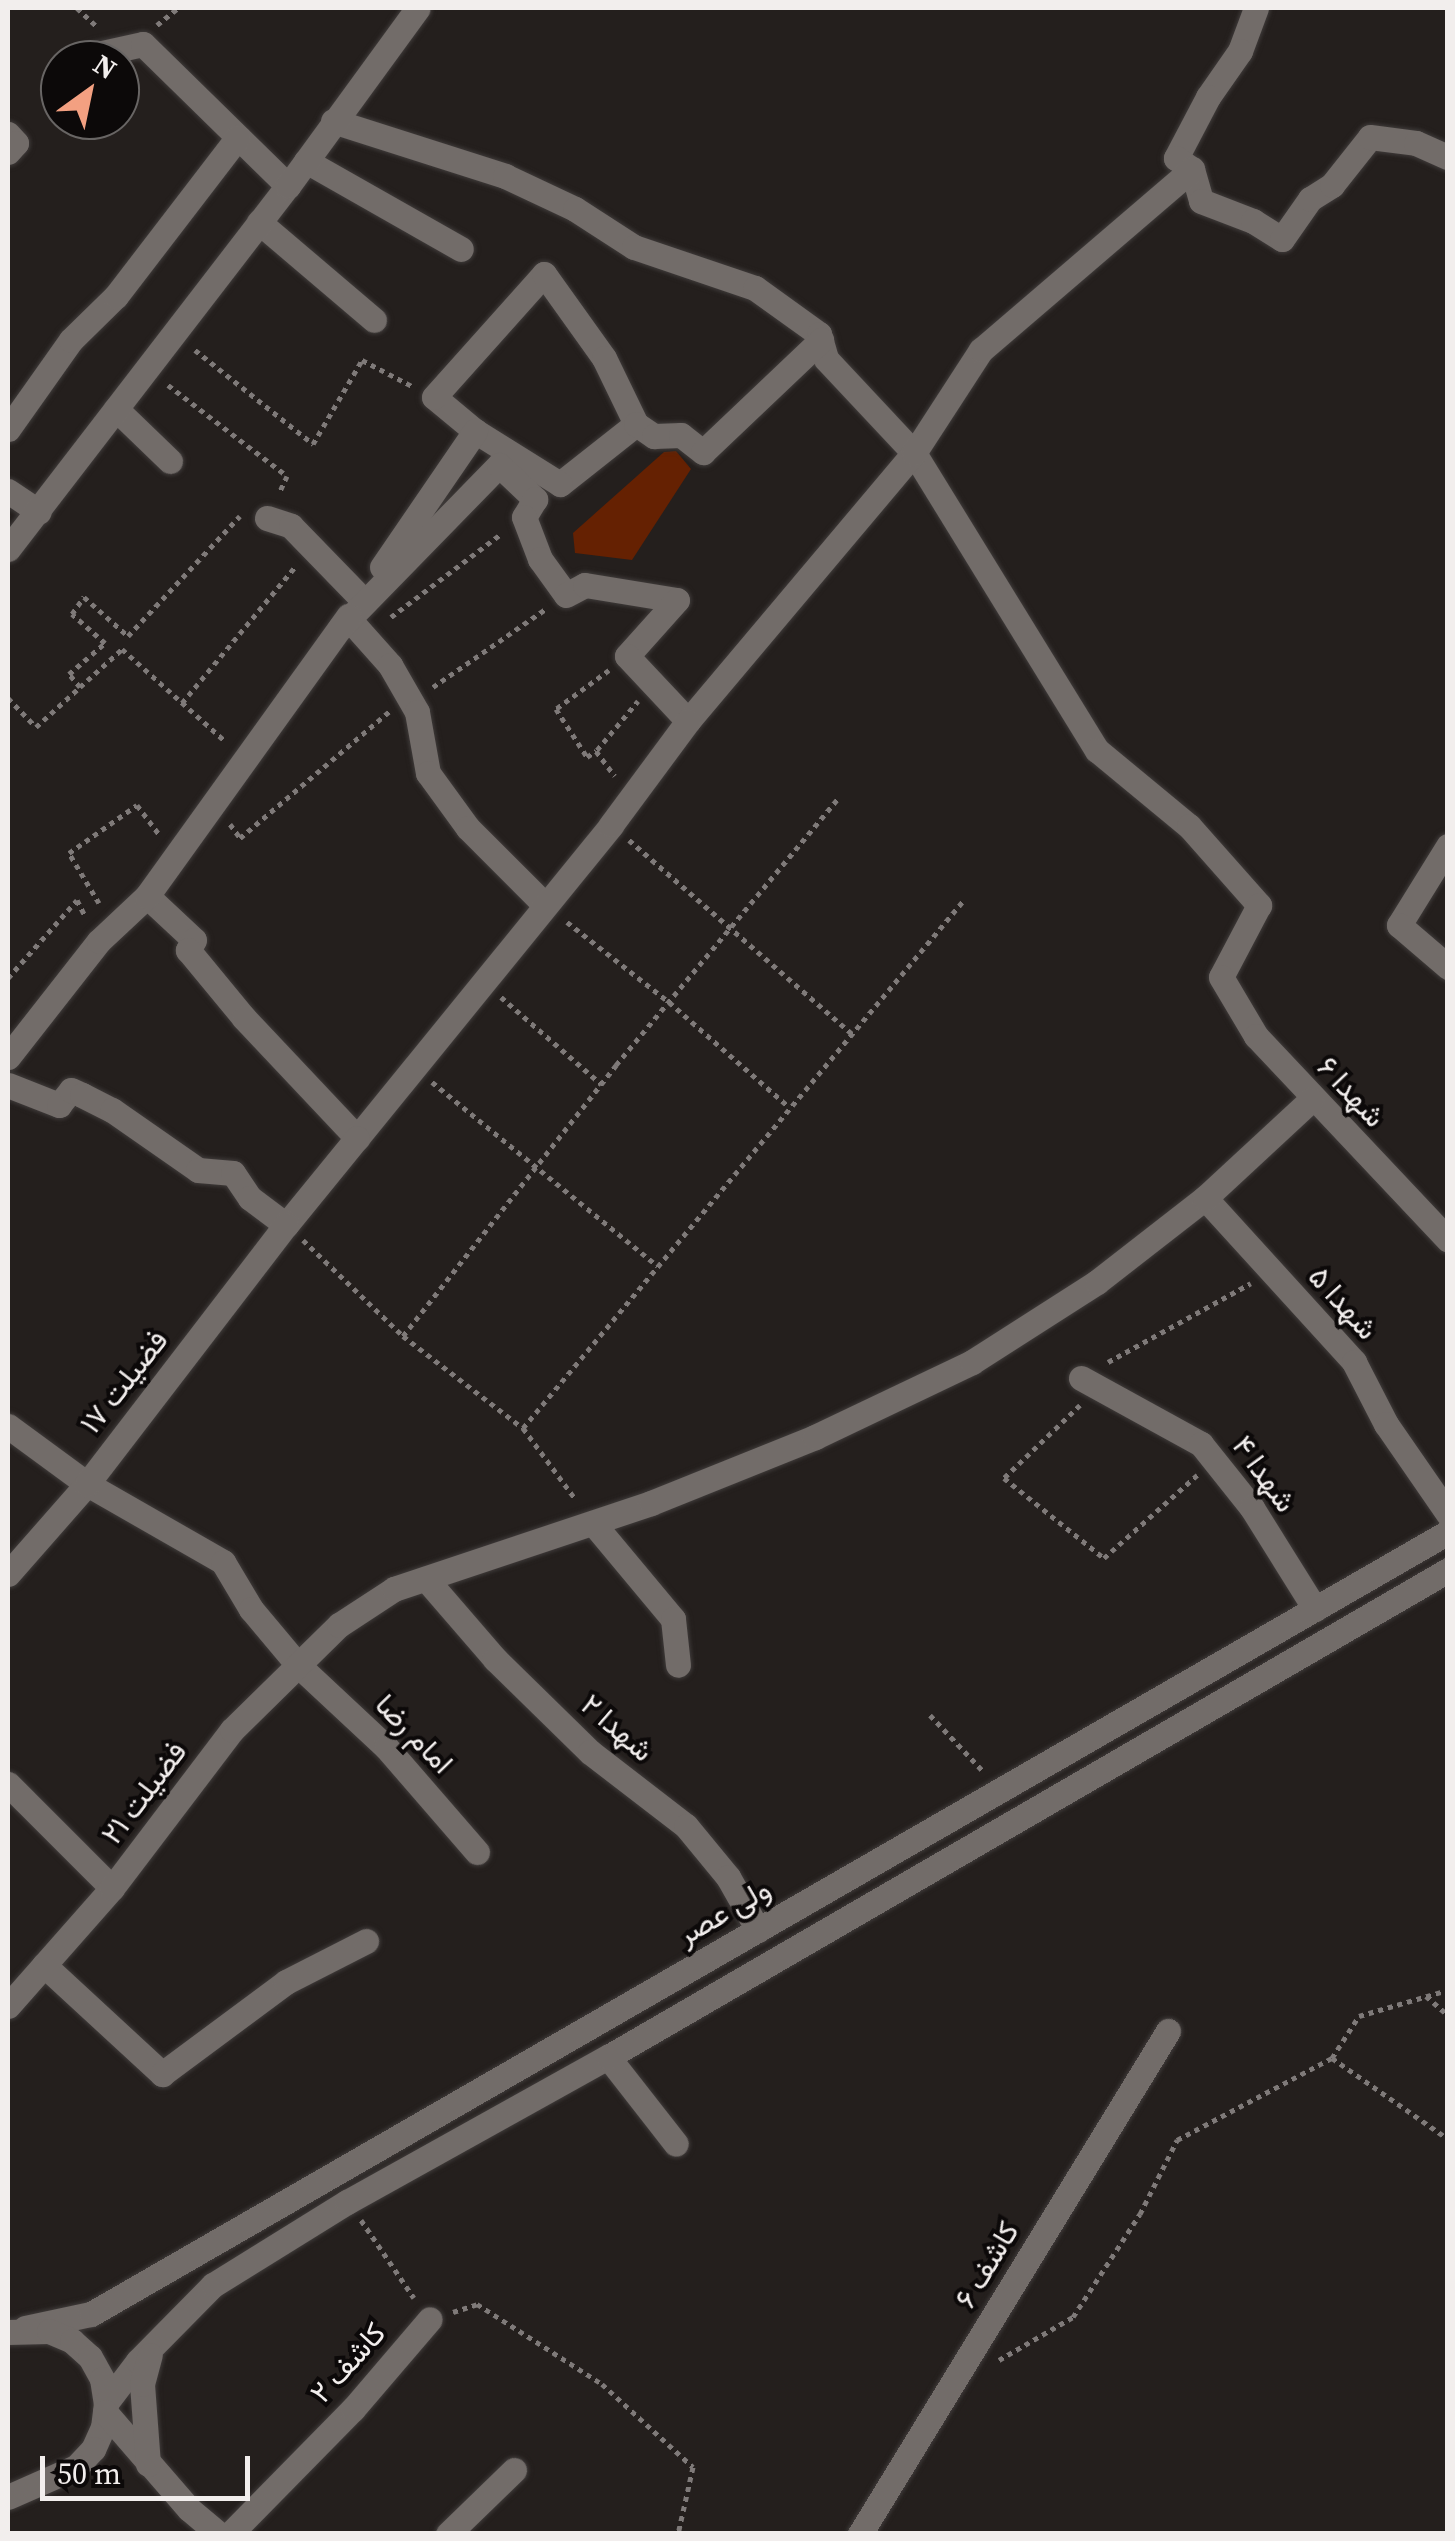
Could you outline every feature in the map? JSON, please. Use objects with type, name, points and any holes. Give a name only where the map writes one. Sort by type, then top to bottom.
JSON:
[{"type":"street","points":[[8,549],[288,186],[418,8]]},
{"type":"street","points":[[1256,8],[1240,51],[1208,96],[1176,158],[1192,169],[1201,201],[1253,221],[1282,240],[1310,199],[1332,184],[1370,137],[1416,142],[1448,158]]},
{"type":"street","points":[[140,45],[288,186]]},
{"type":"street","points":[[333,121],[505,176],[574,209],[634,248],[755,288],[820,334],[826,359],[914,453]]},
{"type":"street","points":[[8,134],[16,143],[8,152]]},
{"type":"street","points":[[13,412],[71,340],[116,296],[238,137]]},
{"type":"street","points":[[306,161],[461,249]]},
{"type":"street","name":"فضیلت ۱۷","points":[[8,1574],[86,1484],[286,1225],[611,825],[688,721],[914,453],[980,350],[1192,169]]},
{"type":"street","points":[[259,222],[374,320]]},
{"type":"street","points":[[636,424],[560,484],[476,431],[434,397],[544,274],[604,358],[636,424],[654,436],[681,435],[703,452],[821,340]]},
{"type":"street","points":[[116,408],[170,461]]},
{"type":"street","points":[[8,1057],[106,934],[148,896],[353,620],[476,431]]},
{"type":"street","name":"شهدا ۶","points":[[914,453],[1097,750],[1189,826],[1259,905],[1221,977],[1256,1036],[1311,1100],[1448,1240]]},
{"type":"street","points":[[353,620],[499,465],[536,499],[524,516],[540,559],[566,595],[585,585],[677,600],[627,656],[688,721]]},
{"type":"street","points":[[8,491],[38,512]]},
{"type":"street","points":[[267,518],[291,526],[312,546],[353,620],[390,666],[409,699],[428,773],[468,828],[545,905]]},
{"type":"street","points":[[1448,846],[1399,926],[1448,967]]},
{"type":"street","points":[[148,896],[194,940],[188,950],[244,1018],[357,1138]]},
{"type":"street","points":[[8,1086],[59,1105],[71,1090],[97,1103],[198,1170],[233,1174],[250,1198],[286,1225]]},
{"type":"street","name":"فضیلت ۲۱","points":[[8,2006],[112,1888],[232,1730],[339,1625],[394,1589],[592,1523],[815,1437],[972,1362],[1097,1282],[1204,1198],[1311,1100]]},
{"type":"street","name":"شهدا ۵","points":[[1204,1198],[1354,1362],[1386,1424],[1448,1514]]},
{"type":"street","name":"شهدا ۴","points":[[1090,1382],[1201,1444],[1252,1508],[1316,1610]]},
{"type":"street","name":"امام رضا","points":[[8,1426],[86,1484],[224,1562],[252,1609],[298,1665],[386,1746],[477,1852]]},
{"type":"street","points":[[592,1523],[673,1619],[678,1665]]},
{"type":"street","name":"ولی عصر","points":[[16,2330],[90,2314],[1448,1532]]},
{"type":"street","points":[[8,2496],[76,2467],[93,2449],[106,2407],[152,2347],[213,2284],[348,2202],[608,2057],[1448,1570]]},
{"type":"street","name":"شهدا ۲","points":[[426,1579],[494,1659],[590,1752],[686,1826],[728,1878],[775,1959]]},
{"type":"street","points":[[8,1784],[112,1888]]},
{"type":"street","points":[[44,1965],[162,2074],[286,1982],[366,1940]]},
{"type":"street","name":"کاشف ۶","points":[[860,2534],[1168,2031]]},
{"type":"street","points":[[608,2057],[676,2144]]},
{"type":"street","name":"کاشف ۲","points":[[230,2534],[353,2409],[430,2319]]},
{"type":"street","points":[[16,2330],[60,2336],[90,2357],[102,2378],[106,2407],[148,2464],[189,2509],[220,2534]]},
{"type":"street","points":[[148,2464],[142,2384],[152,2347]]},
{"type":"street","points":[[448,2534],[514,2470]]},
{"type":"path","points":[[181,358],[190,347],[313,444],[362,360],[434,397]]},
{"type":"path","points":[[80,687],[69,674],[105,643],[72,614],[84,596],[128,636],[243,512],[267,518],[287,476],[163,382],[172,370]]},
{"type":"path","points":[[353,620],[524,516]]},
{"type":"path","points":[[182,703],[312,546]]},
{"type":"path","points":[[214,803],[240,838],[409,699],[566,595]]},
{"type":"path","points":[[8,698],[36,727],[122,648],[246,760]]},
{"type":"path","points":[[627,656],[556,709],[587,757],[653,684]]},
{"type":"path","points":[[596,751],[632,798]]},
{"type":"path","points":[[403,1336],[601,1084],[839,796]]},
{"type":"path","points":[[106,934],[69,853],[137,804],[176,857]]},
{"type":"path","points":[[611,825],[852,1034]]},
{"type":"path","points":[[8,978],[76,900],[106,934]]},
{"type":"path","points":[[523,1428],[964,900]]},
{"type":"path","points":[[545,905],[668,1002],[790,1108]]},
{"type":"path","points":[[484,982],[601,1084]]},
{"type":"path","points":[[414,1067],[658,1266]]},
{"type":"path","points":[[286,1225],[403,1336],[523,1428],[592,1523]]},
{"type":"path","points":[[1214,1460],[1104,1558],[1004,1478],[1090,1382],[1272,1272]]},
{"type":"path","points":[[930,1715],[1002,1791]]},
{"type":"path","points":[[996,2362],[1073,2317],[1140,2214],[1177,2140],[1332,2058],[1359,2016],[1448,1990]]},
{"type":"path","points":[[1426,1996],[1448,2015]]},
{"type":"path","points":[[1332,2058],[1448,2139]]},
{"type":"path","points":[[348,2202],[430,2319],[477,2304],[602,2384],[692,2467],[678,2534]]},
{"type":"building","points":[[676,451],[691,469],[632,560],[575,553],[573,533],[664,452]]}]
